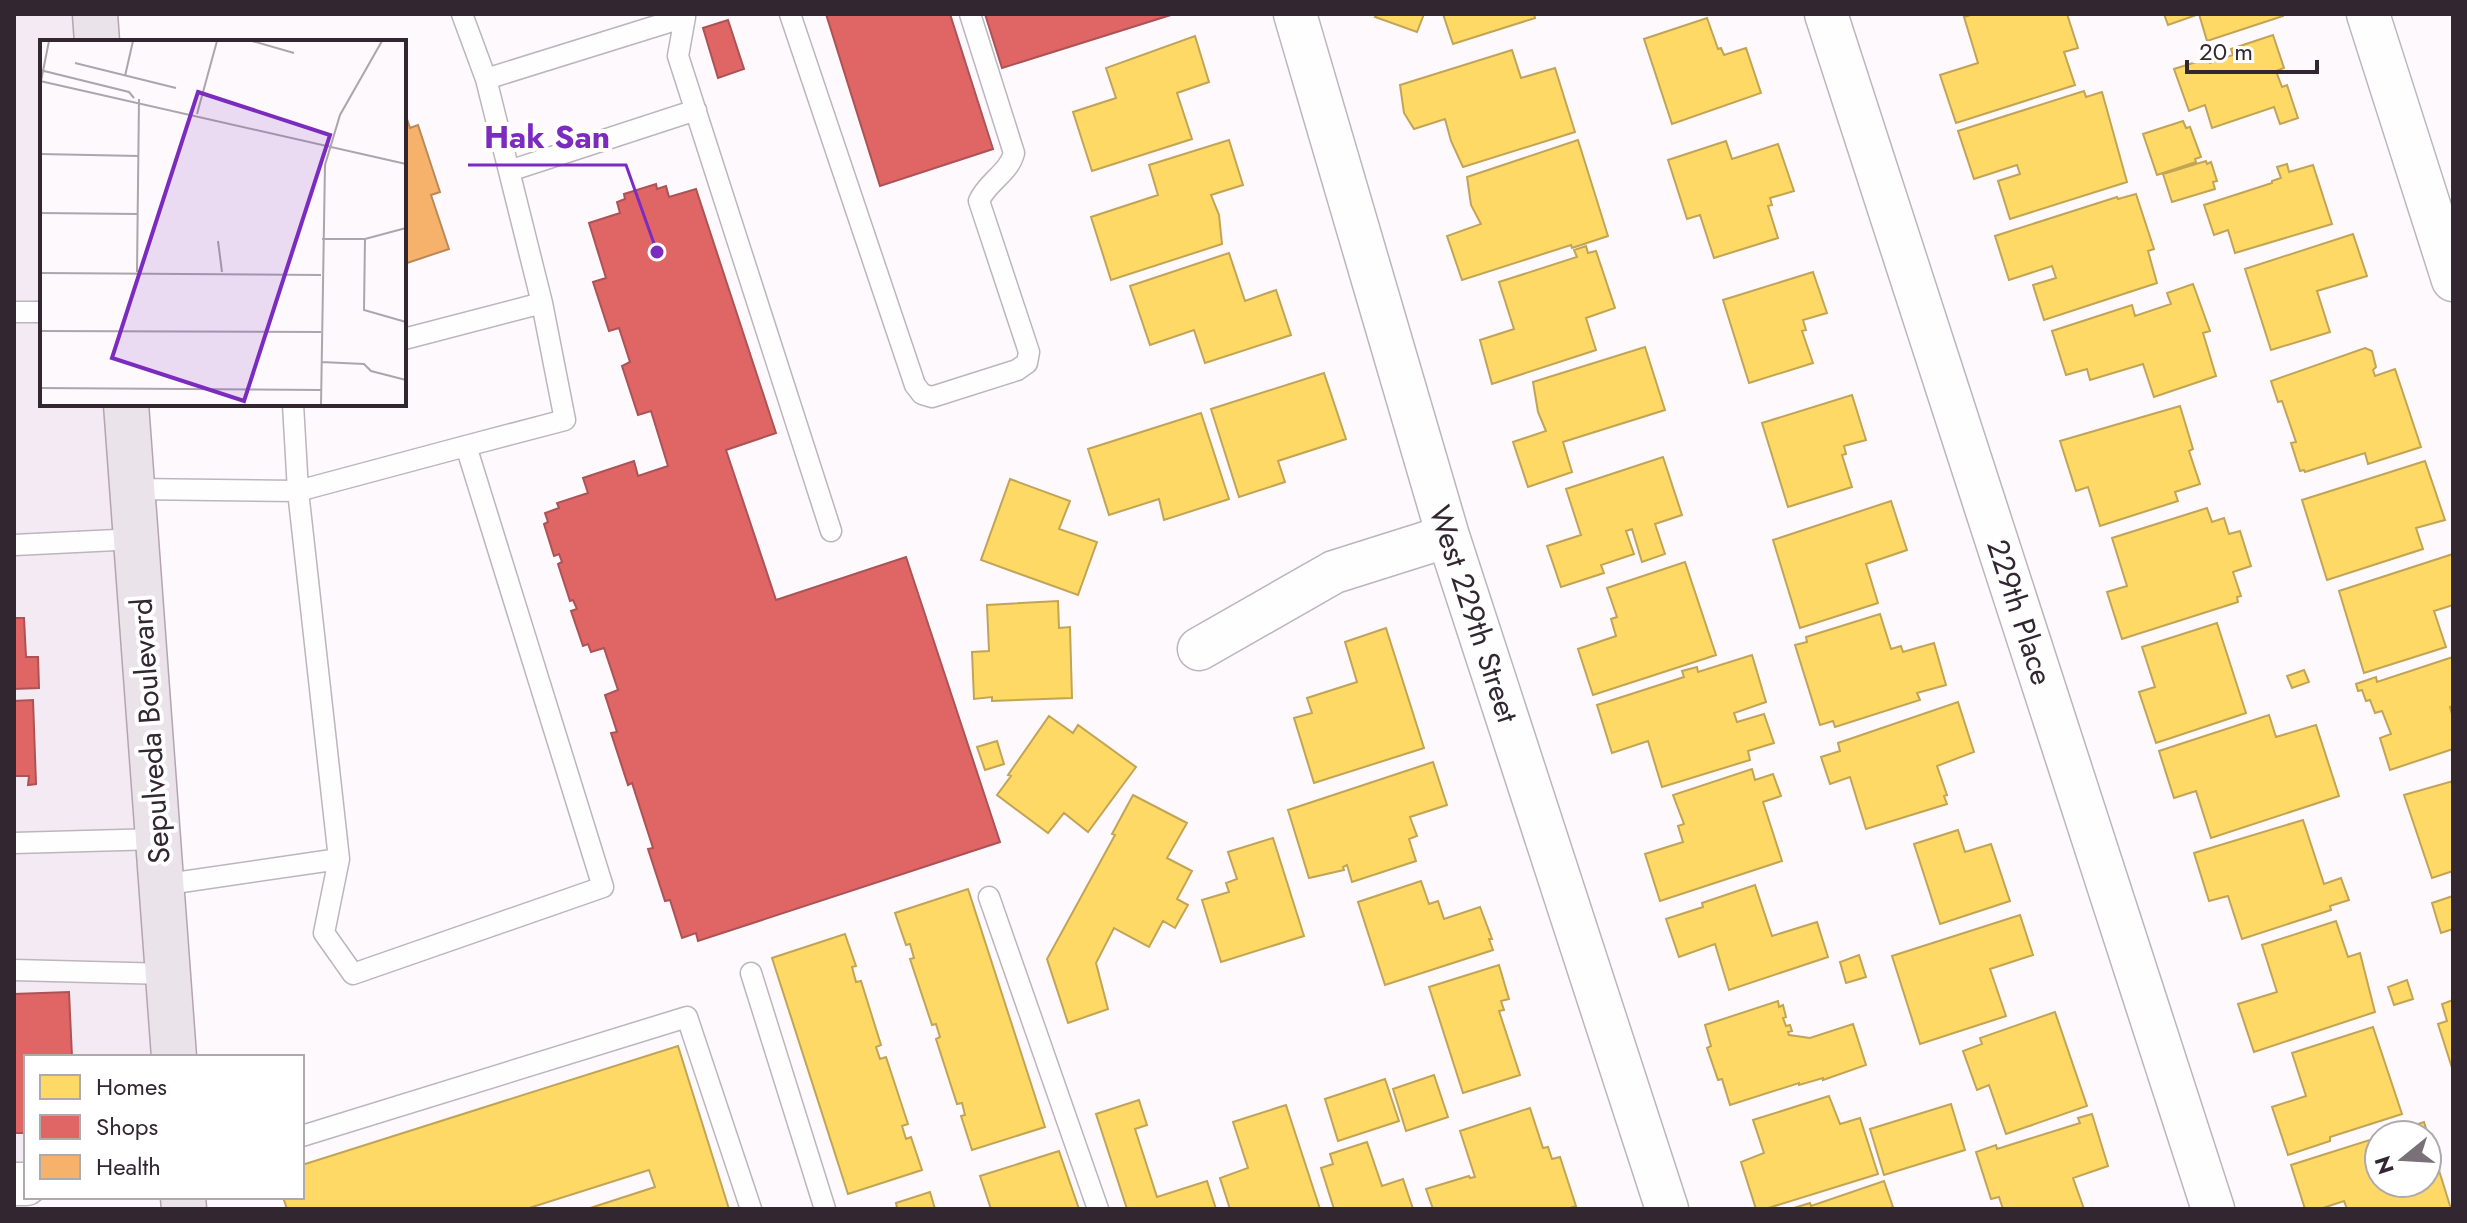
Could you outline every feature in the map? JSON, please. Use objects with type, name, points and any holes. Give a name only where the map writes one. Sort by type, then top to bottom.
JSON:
[{"type":"main road","points":[[95,14],[97,40]]},
{"type":"main road","name":"Sepulveda Boulevard","points":[[126,406],[174,1055]]},
{"type":"street","name":"West 229th Street","points":[[1295,14],[1448,536],[1667,1209]]},
{"type":"street","name":"229th Place","points":[[1826,14],[2213,1209]]},
{"type":"street","points":[[2368,14],[2453,280]]},
{"type":"street","points":[[1199,649],[1334,572],[1448,536]]},
{"type":"lane","points":[[133,489],[298,491],[565,420],[542,303],[486,79],[462,14]]},
{"type":"lane","points":[[790,14],[915,385],[922,394],[932,397],[1017,370],[1027,363],[1029,352],[979,201],[983,192],[1011,163],[1014,153],[970,14]]},
{"type":"lane","points":[[486,79],[684,16],[678,56],[831,531]]},
{"type":"lane","points":[[509,171],[696,110]]},
{"type":"lane","points":[[406,338],[542,303]]},
{"type":"lane","points":[[14,312],[40,312]]},
{"type":"lane","points":[[293,406],[298,491],[339,859],[324,933],[353,974],[603,887],[466,446]]},
{"type":"lane","points":[[14,545],[137,539]]},
{"type":"lane","points":[[14,843],[158,839]]},
{"type":"lane","points":[[161,885],[339,859]]},
{"type":"lane","points":[[989,897],[1098,1209]]},
{"type":"lane","points":[[14,970],[168,974]]},
{"type":"lane","points":[[751,973],[825,1209]]},
{"type":"lane","points":[[304,1135],[687,1017],[751,1209]]},
{"type":"shaded area","points":[[14,14],[85,14],[87,40],[40,40],[40,406],[111,406],[155,1055],[24,1055],[24,1181],[14,1181]]},
{"type":"building: Homes","points":[[1377,14],[1424,14],[1417,32],[1375,17]]},
{"type":"building: Homes","points":[[1443,14],[1534,14],[1535,18],[1453,44]]},
{"type":"building: Homes","points":[[1974,14],[2067,14],[2078,48],[2064,52],[2075,85],[1956,123],[1940,75],[1978,63],[1964,17]]},
{"type":"building: Homes","points":[[2164,14],[2199,14],[2168,25]]},
{"type":"building: Homes","points":[[2199,14],[2283,14],[2283,16],[2207,41]]},
{"type":"building: Homes","points":[[1707,18],[1718,49],[1721,48],[1724,55],[1746,48],[1761,93],[1672,124],[1644,39]]},
{"type":"building: Homes","points":[[2273,35],[2284,68],[2276,71],[2282,87],[2287,85],[2298,118],[2280,124],[2274,107],[2212,128],[2205,105],[2189,111],[2174,69],[2209,58],[2210,63],[2233,55],[2231,49]]},
{"type":"building: Homes","points":[[1195,36],[1209,82],[1177,93],[1192,139],[1092,171],[1073,112],[1116,98],[1106,68]]},
{"type":"building: Homes","points":[[1512,50],[1521,78],[1555,68],[1575,132],[1463,167],[1445,119],[1414,129],[1404,113],[1400,85]]},
{"type":"building: Homes","points":[[2084,91],[2086,97],[2102,92],[2127,182],[2010,219],[1998,181],[2020,174],[2017,165],[1974,179],[1958,131]]},
{"type":"building: Homes","points":[[2183,121],[2186,128],[2190,127],[2201,157],[2195,159],[2196,162],[2157,175],[2143,134]]},
{"type":"building: Homes","points":[[1229,140],[1243,185],[1211,195],[1219,215],[1222,244],[1111,280],[1091,217],[1158,195],[1149,165]]},
{"type":"building: Homes","points":[[1578,140],[1608,236],[1462,280],[1447,236],[1481,224],[1471,205],[1467,177]]},
{"type":"building: Homes","points":[[1726,141],[1732,159],[1778,144],[1794,191],[1770,198],[1772,205],[1768,206],[1778,238],[1714,258],[1700,215],[1687,219],[1668,160]]},
{"type":"building: Homes","points":[[2206,161],[2207,164],[2211,162],[2217,181],[2213,182],[2215,189],[2172,202],[2163,174]]},
{"type":"building: Homes","points":[[2287,164],[2289,172],[2313,165],[2332,224],[2235,253],[2228,230],[2214,235],[2204,205],[2272,183],[2281,178],[2277,167]]},
{"type":"building: Homes","points":[[2136,194],[2154,249],[2148,251],[2157,283],[2044,320],[2033,285],[2056,278],[2052,266],[2009,280],[1995,236],[2117,197]]},
{"type":"building: Homes","points":[[2353,234],[2367,276],[2317,291],[2330,332],[2271,350],[2245,269]]},
{"type":"building: Homes","points":[[1586,246],[1588,253],[1596,251],[1615,308],[1586,318],[1596,350],[1492,384],[1480,340],[1514,329],[1499,282],[1577,257],[1574,250]]},
{"type":"building: Homes","points":[[1229,253],[1245,301],[1276,290],[1291,335],[1205,363],[1194,330],[1150,345],[1130,286]]},
{"type":"building: Homes","points":[[1813,272],[1827,313],[1803,320],[1806,330],[1802,331],[1813,363],[1749,383],[1723,300]]},
{"type":"building: Homes","points":[[2193,284],[2210,331],[2203,333],[2216,376],[2154,397],[2143,364],[2090,380],[2087,369],[2066,375],[2052,331],[2132,305],[2135,316],[2171,304],[2167,293]]},
{"type":"building: Homes","points":[[1645,347],[1665,410],[1563,442],[1572,472],[1528,487],[1513,442],[1546,431],[1538,412],[1533,382]]},
{"type":"building: Homes","points":[[2365,348],[2372,351],[2375,376],[2395,369],[2421,447],[2368,464],[2365,453],[2300,471],[2291,443],[2296,442],[2282,401],[2278,402],[2271,381]]},
{"type":"building: Homes","points":[[1324,373],[1346,439],[1278,461],[1285,482],[1239,497],[1211,409]]},
{"type":"building: Homes","points":[[1852,395],[1866,440],[1844,446],[1846,454],[1842,455],[1852,487],[1788,507],[1762,423]]},
{"type":"building: Homes","points":[[2180,406],[2193,449],[2189,451],[2200,484],[2175,492],[2178,501],[2100,526],[2088,487],[2076,491],[2060,441]]},
{"type":"building: Homes","points":[[1201,413],[1229,499],[1164,520],[1159,499],[1109,515],[1088,449]]},
{"type":"building: Homes","points":[[1663,457],[1682,515],[1655,524],[1665,554],[1642,562],[1632,529],[1626,531],[1634,554],[1601,565],[1604,573],[1561,587],[1547,546],[1581,535],[1566,489]]},
{"type":"building: Homes","points":[[2425,461],[2445,520],[2416,528],[2423,549],[2327,580],[2302,500]]},
{"type":"building: Homes","points":[[1010,479],[1070,501],[1059,529],[1097,542],[1078,595],[981,560]]},
{"type":"building: Homes","points":[[1891,501],[1907,550],[1866,564],[1878,603],[1800,628],[1773,540]]},
{"type":"building: Homes","points":[[2207,508],[2212,522],[2224,518],[2229,534],[2240,531],[2251,566],[2233,572],[2241,596],[2237,597],[2238,602],[2122,639],[2107,592],[2127,586],[2112,538]]},
{"type":"building: Homes","points":[[2453,554],[2453,605],[2434,611],[2446,647],[2364,673],[2339,591]]},
{"type":"building: Homes","points":[[1685,562],[1716,655],[1593,695],[1578,649],[1616,636],[1611,619],[1617,617],[1607,588]]},
{"type":"building: Homes","points":[[1058,601],[1059,628],[1070,627],[1072,698],[974,699],[972,652],[989,651],[987,605]]},
{"type":"building: Homes","points":[[1880,614],[1891,649],[1901,646],[1903,652],[1934,643],[1946,685],[1917,693],[1920,700],[1835,727],[1833,721],[1820,725],[1795,645],[1807,642],[1806,637]]},
{"type":"building: Homes","points":[[2217,623],[2246,713],[2156,743],[2139,692],[2155,687],[2142,647]]},
{"type":"building: Homes","points":[[1386,628],[1424,748],[1314,783],[1294,718],[1312,713],[1307,698],[1357,682],[1345,642]]},
{"type":"building: Homes","points":[[1752,655],[1766,702],[1734,713],[1737,722],[1764,714],[1774,743],[1748,751],[1750,760],[1662,787],[1648,741],[1612,753],[1597,705],[1684,677],[1682,671],[1697,667],[1698,672]]},
{"type":"building: Homes","points":[[2453,657],[2453,706],[2450,707],[2453,749],[2390,770],[2380,738],[2391,734],[2382,711],[2375,713],[2370,700],[2366,701],[2356,684],[2376,677],[2377,682]]},
{"type":"building: Homes","points":[[2304,670],[2309,682],[2292,688],[2287,676]]},
{"type":"building: Homes","points":[[1958,702],[1974,752],[1937,766],[1947,804],[1866,829],[1850,777],[1830,784],[1821,757],[1840,751],[1838,743]]},
{"type":"building: Homes","points":[[2269,715],[2276,737],[2316,725],[2339,796],[2211,838],[2196,791],[2174,798],[2159,751]]},
{"type":"building: Homes","points":[[1049,716],[1073,733],[1078,725],[1136,767],[1088,832],[1064,813],[1048,833],[997,795]]},
{"type":"building: Homes","points":[[997,741],[1004,764],[985,770],[977,747]]},
{"type":"building: Homes","points":[[1433,762],[1447,805],[1410,817],[1417,836],[1409,839],[1416,861],[1352,882],[1347,865],[1343,867],[1344,870],[1309,878],[1288,810]]},
{"type":"building: Homes","points":[[1752,769],[1755,780],[1773,774],[1781,796],[1763,802],[1782,861],[1660,901],[1645,854],[1683,842],[1678,826],[1684,824],[1673,795]]},
{"type":"building: Homes","points":[[2453,781],[2453,871],[2432,878],[2404,795]]},
{"type":"building: Homes","points":[[1133,795],[1187,823],[1167,858],[1192,871],[1177,899],[1188,905],[1175,928],[1163,921],[1149,947],[1114,928],[1096,963],[1108,1009],[1068,1023],[1047,959],[1115,835],[1112,834]]},
{"type":"building: Homes","points":[[2303,820],[2324,884],[2341,878],[2349,900],[2330,906],[2331,910],[2242,939],[2228,896],[2209,901],[2194,853]]},
{"type":"building: Homes","points":[[1958,830],[1965,852],[1991,844],[2010,901],[1940,924],[1914,844]]},
{"type":"building: Homes","points":[[1273,838],[1304,936],[1221,962],[1202,900],[1229,892],[1226,883],[1237,879],[1228,852]]},
{"type":"building: Homes","points":[[1421,881],[1429,904],[1438,901],[1444,919],[1480,907],[1493,950],[1385,985],[1358,902]]},
{"type":"building: Homes","points":[[1755,885],[1772,936],[1817,922],[1828,957],[1729,990],[1715,944],[1679,957],[1666,919]]},
{"type":"building: Homes","points":[[968,889],[1045,1127],[972,1150],[961,1116],[965,1115],[962,1103],[957,1104],[936,1039],[940,1037],[936,1024],[932,1025],[910,959],[914,958],[910,944],[906,945],[895,913]]},
{"type":"building: Homes","points":[[2453,896],[2453,929],[2441,933],[2432,903]]},
{"type":"building: Homes","points":[[2020,915],[2033,955],[1990,969],[2006,1016],[1920,1044],[1892,956]]},
{"type":"building: Homes","points":[[2336,921],[2348,957],[2360,953],[2375,1012],[2254,1052],[2238,1004],[2277,992],[2262,945]]},
{"type":"building: Homes","points":[[845,934],[856,966],[852,967],[856,982],[861,981],[881,1045],[876,1047],[880,1059],[886,1057],[908,1124],[902,1126],[906,1139],[911,1137],[922,1170],[848,1194],[772,958]]},
{"type":"building: Homes","points":[[1859,955],[1866,977],[1846,983],[1840,962]]},
{"type":"building: Homes","points":[[1499,965],[1509,999],[1501,1001],[1504,1010],[1499,1011],[1520,1075],[1463,1093],[1429,987]]},
{"type":"building: Homes","points":[[2407,980],[2413,999],[2394,1005],[2388,987]]},
{"type":"building: Homes","points":[[2453,1000],[2453,1071],[2438,1024],[2447,1021],[2442,1004]]},
{"type":"building: Homes","points":[[1778,1001],[1779,1007],[1783,1005],[1786,1026],[1790,1025],[1792,1031],[1788,1032],[1789,1035],[1810,1038],[1853,1024],[1866,1065],[1730,1105],[1707,1048],[1711,1046],[1705,1025]]},
{"type":"building: Homes","points":[[2055,1012],[2087,1106],[2006,1134],[1989,1085],[1977,1090],[1963,1051],[1982,1044],[1980,1038]]},
{"type":"building: Homes","points":[[2373,1027],[2402,1114],[2386,1119],[2363,1119],[2363,1126],[2288,1155],[2272,1107],[2306,1096],[2292,1053]]},
{"type":"building: Homes","points":[[678,1046],[729,1209],[587,1209],[655,1187],[649,1170],[526,1209],[287,1209],[284,1199],[304,1199],[304,1164]]},
{"type":"building: Homes","points":[[1434,1075],[1448,1117],[1406,1131],[1393,1089]]},
{"type":"building: Homes","points":[[1385,1079],[1399,1121],[1338,1141],[1325,1099]]},
{"type":"building: Homes","points":[[1829,1096],[1840,1124],[1860,1118],[1878,1174],[1765,1209],[1756,1209],[1741,1162],[1764,1153],[1753,1120]]},
{"type":"building: Homes","points":[[1139,1100],[1147,1125],[1135,1129],[1157,1197],[1207,1181],[1216,1209],[1127,1209],[1096,1114]]},
{"type":"building: Homes","points":[[1951,1104],[1965,1150],[1884,1175],[1870,1129]]},
{"type":"building: Homes","points":[[1286,1105],[1320,1209],[1230,1209],[1220,1178],[1248,1168],[1233,1122]]},
{"type":"building: Homes","points":[[1530,1108],[1543,1148],[1548,1147],[1552,1159],[1560,1157],[1576,1206],[1567,1209],[1433,1209],[1426,1189],[1475,1177],[1460,1131]]},
{"type":"building: Homes","points":[[2092,1114],[2108,1166],[2073,1178],[2084,1209],[2003,1209],[1999,1197],[1991,1199],[1976,1152],[1996,1145],[1997,1149],[2080,1123],[2078,1118]]},
{"type":"building: Homes","points":[[1367,1142],[1382,1186],[1403,1179],[1413,1209],[1334,1209],[1321,1168],[1333,1164],[1330,1154]]},
{"type":"building: Homes","points":[[2363,1142],[2363,1199],[2443,1199],[2443,1183],[2451,1209],[2347,1209],[2344,1201],[2320,1209],[2305,1209],[2291,1165]]},
{"type":"building: Homes","points":[[1059,1151],[1079,1209],[991,1209],[980,1176]]},
{"type":"building: Homes","points":[[1884,1181],[1893,1207],[1887,1209],[1794,1208],[1810,1203],[1811,1206]]},
{"type":"building: Homes","points":[[930,1192],[935,1209],[895,1209],[896,1203]]},
{"type":"building: Shops","points":[[826,14],[950,14],[993,149],[880,186]]},
{"type":"building: Shops","points":[[985,14],[1174,14],[1002,68]]},
{"type":"building: Shops","points":[[728,20],[744,69],[718,78],[703,28]]},
{"type":"building: Shops","points":[[656,184],[657,189],[666,186],[669,197],[696,189],[776,433],[726,450],[776,600],[906,557],[1000,842],[698,941],[696,933],[682,938],[670,900],[665,901],[648,849],[653,848],[632,783],[628,785],[611,733],[617,732],[605,695],[618,690],[604,648],[591,652],[588,644],[583,646],[571,611],[577,609],[573,600],[570,601],[558,564],[562,562],[559,554],[554,556],[544,524],[548,522],[545,513],[559,508],[557,503],[588,493],[583,478],[634,461],[638,476],[668,466],[651,411],[638,415],[622,366],[630,362],[619,328],[609,331],[593,282],[606,278],[589,223],[620,213],[617,202],[625,199],[624,194]]},
{"type":"building: Shops","points":[[14,618],[24,618],[26,657],[38,657],[39,688],[14,689]]},
{"type":"building: Shops","points":[[33,700],[36,784],[28,785],[29,776],[14,776],[14,701]]},
{"type":"building: Shops","points":[[69,992],[72,1055],[24,1055],[24,1133],[14,1133],[14,994]]},
{"type":"building: Health","points":[[406,116],[410,128],[418,125],[440,192],[431,195],[449,249],[406,263]]},
{"type":"place","name":"Hak San","points":[[657,252]]}]
